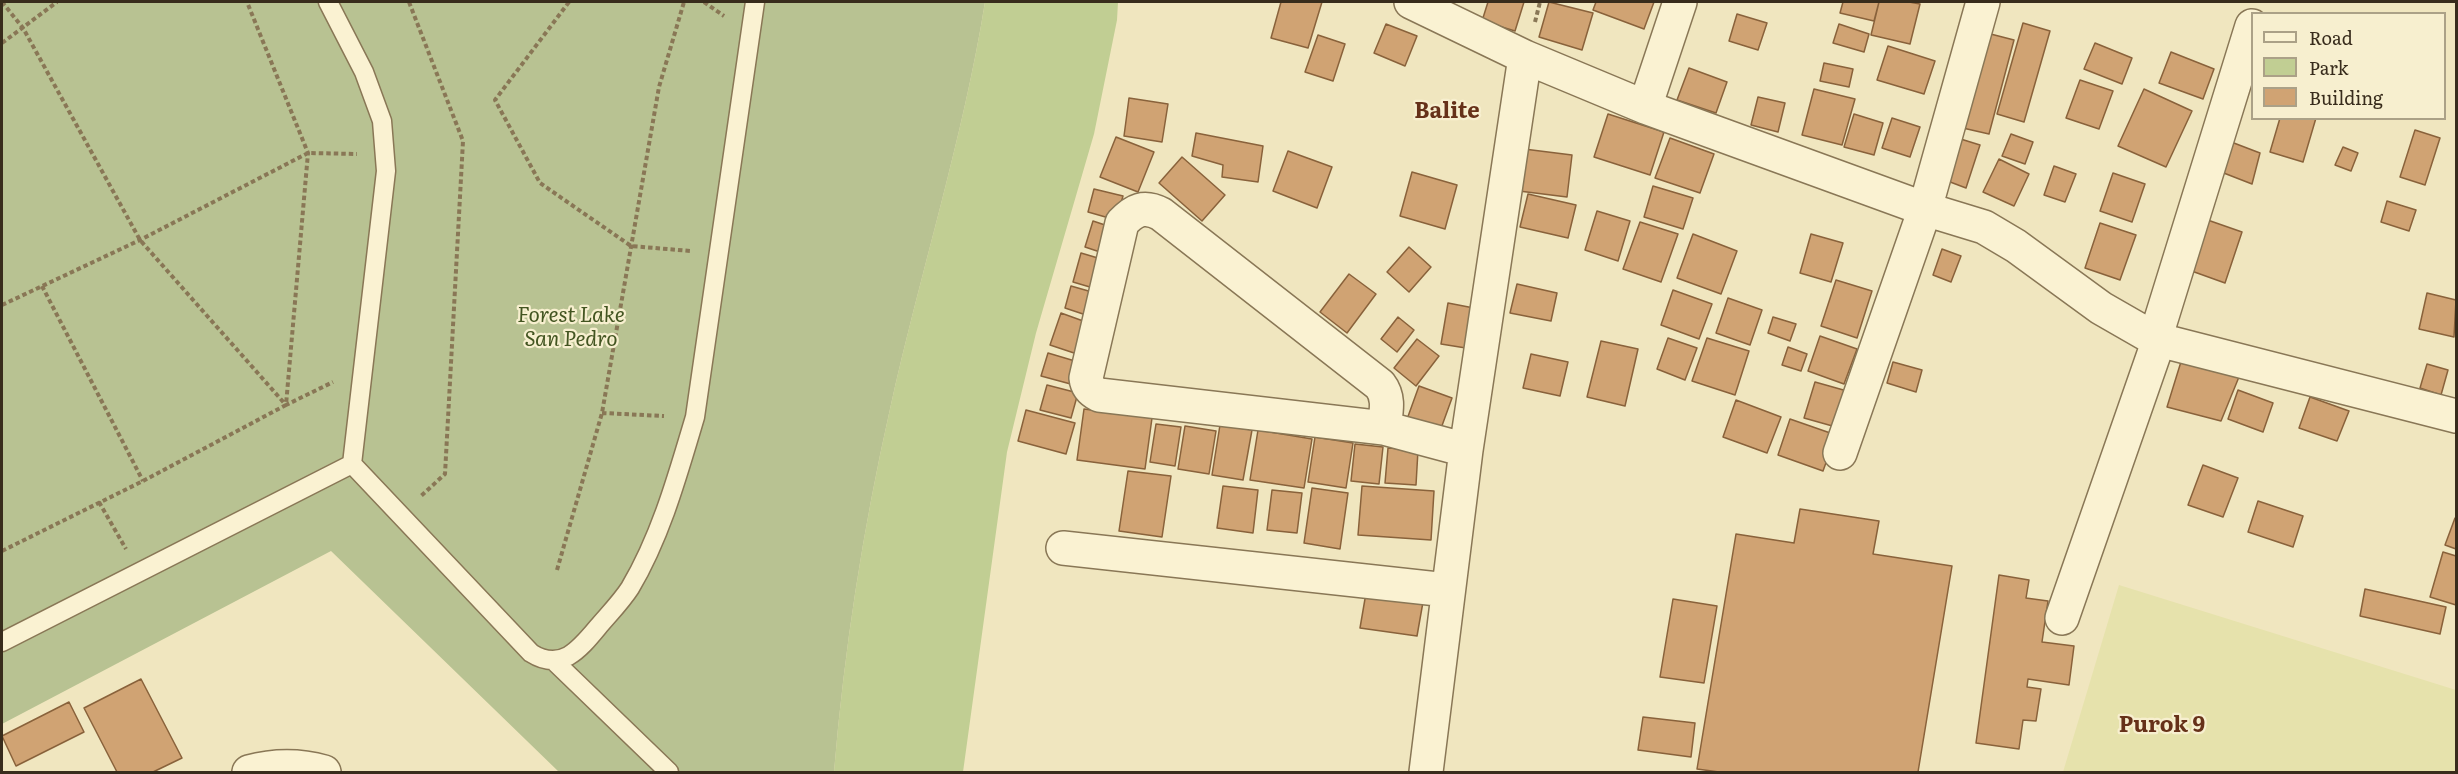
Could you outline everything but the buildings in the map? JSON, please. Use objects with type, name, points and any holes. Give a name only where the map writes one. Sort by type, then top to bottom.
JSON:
[{"type":"street","points":[[1645,107],[1680,2]]},
{"type":"street","points":[[1840,453],[1925,209],[1983,2]]},
{"type":"street","points":[[1432,6],[1525,57],[1645,107],[1925,209],[1984,227],[2016,246],[2101,308],[2155,339],[2457,416]]},
{"type":"street","points":[[2062,618],[2152,362],[2155,339],[2251,33]]},
{"type":"street","points":[[1426,772],[1466,450],[1525,57]]},
{"type":"street","points":[[1384,428],[1387,403],[1386,393],[1380,386],[1179,228],[1150,208],[1140,209],[1122,224],[1086,378],[1089,388],[1094,392],[1099,395],[1384,428],[1466,450]]},
{"type":"street","points":[[1063,548],[1447,590]]},
{"type":"street","points":[[249,772],[266,768],[303,767],[324,772]]},
{"type":"lane","points":[[328,2],[364,72],[382,121],[386,171],[352,464]]},
{"type":"lane","points":[[352,464],[531,653],[542,660],[555,662],[580,650],[629,590],[651,547],[678,474],[695,417],[755,2]]},
{"type":"lane","points":[[2,642],[352,464]]},
{"type":"lane","points":[[555,662],[669,772]]},
{"type":"path","points":[[2,2],[23,28],[140,240],[286,405]]},
{"type":"path","points":[[2,43],[57,2]]},
{"type":"path","points":[[247,2],[308,153],[286,405]]},
{"type":"path","points":[[401,514],[445,474],[463,141],[409,2]]},
{"type":"path","points":[[569,2],[495,100],[540,183],[631,246],[718,253]]},
{"type":"path","points":[[557,570],[602,413],[659,87],[684,2]]},
{"type":"path","points":[[2,305],[140,240],[308,153],[367,154]]},
{"type":"path","points":[[42,286],[143,481]]},
{"type":"path","points":[[2,551],[342,378]]},
{"type":"path","points":[[602,413],[695,417]]},
{"type":"path","points":[[99,502],[130,557]]},
{"type":"shaded area","points":[[2119,585],[2456,690],[2456,772],[2063,772]]},
{"type":"green space","name":"Forest Lake San Pedro","points":[[2,2],[985,2],[965,104],[902,358],[871,499],[849,635],[834,772],[559,772],[331,551],[2,724]]},
{"type":"green space","points":[[985,2],[1118,2],[1117,20],[1094,134],[1036,333],[1007,452],[963,772],[834,772],[849,635],[871,499],[902,358],[965,104]]},
{"type":"district","name":"Balite","points":[[1447,112]]},
{"type":"district","name":"Purok 9","points":[[2162,726]]}]
